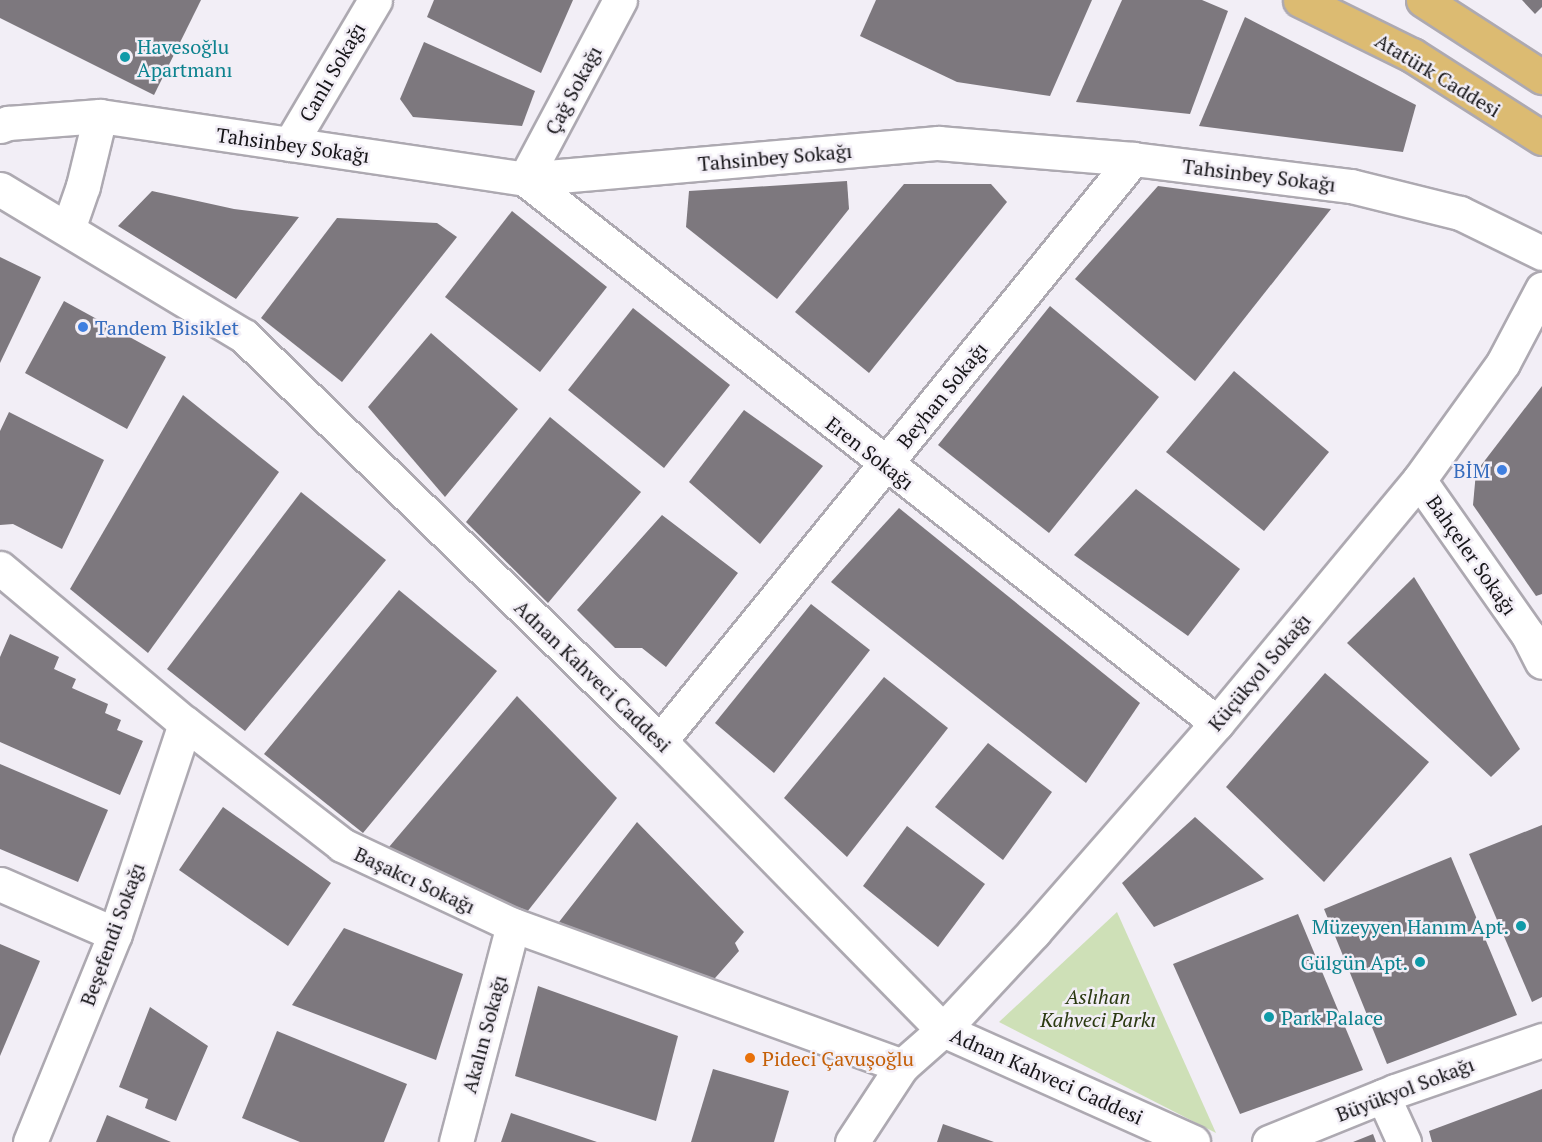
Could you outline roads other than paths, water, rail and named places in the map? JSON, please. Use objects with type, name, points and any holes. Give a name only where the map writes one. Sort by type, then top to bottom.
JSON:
[{"type":"main road","name":"Atatürk Caddesi","points":[[1300,0],[1413,55],[1542,138]]},
{"type":"main road","points":[[1423,0],[1542,77]]},
{"type":"street","name":"Canlı Sokağı","points":[[290,144],[375,0]]},
{"type":"street","name":"Çağ Sokağı","points":[[525,179],[621,0]]},
{"type":"street","name":"Tahsinbey Sokağı","points":[[0,126],[8,123],[100,116],[525,179],[938,143],[1133,159],[1351,186],[1460,213],[1542,254]]},
{"type":"street","points":[[68,229],[83,186],[100,116]]},
{"type":"street","name":"Beyhan Sokağı","points":[[660,741],[1133,159]]},
{"type":"street","name":"Eren Sokağı","points":[[525,179],[885,465],[1217,723]]},
{"type":"street","name":"Adnan Kahveci Caddesi","points":[[0,189],[244,336],[660,741],[943,1030],[1193,1142]]},
{"type":"street","name":"Küçükyol Sokağı","points":[[852,1142],[902,1066],[943,1030],[1034,932],[1217,723],[1419,480],[1503,363],[1542,289]]},
{"type":"street","name":"Bahçeler Sokağı","points":[[1419,480],[1537,641]]},
{"type":"street","name":"Başakcı Sokağı","points":[[0,568],[185,723],[342,845],[513,925],[902,1066]]},
{"type":"street","name":"Beşefendi Sokağı","points":[[30,1142],[115,934],[185,723]]},
{"type":"street","points":[[0,884],[115,934]]},
{"type":"street","name":"Akalın Sokağı","points":[[456,1142],[513,925]]},
{"type":"street","name":"Büyükyol Sokağı","points":[[1269,1142],[1383,1095],[1542,1040]]},
{"type":"street","points":[[1383,1095],[1404,1142]]},
{"type":"place","name":"Havesoğlu Apartmanı","points":[[125,57]]},
{"type":"place","name":"Tandem Bisiklet","points":[[83,327]]},
{"type":"place","name":"BİM","points":[[1502,470]]},
{"type":"place","name":"Müzeyyen Hanım Apt.","points":[[1521,926]]},
{"type":"place","name":"Gülgün Apt.","points":[[1420,962]]},
{"type":"place","name":"Park Palace","points":[[1269,1017]]},
{"type":"place","name":"Pideci Çavuşoğlu","points":[[750,1058]]},
{"type":"park label","name":"Aslıhan Kahveci Parkı","points":[[1098,1008]]}]
